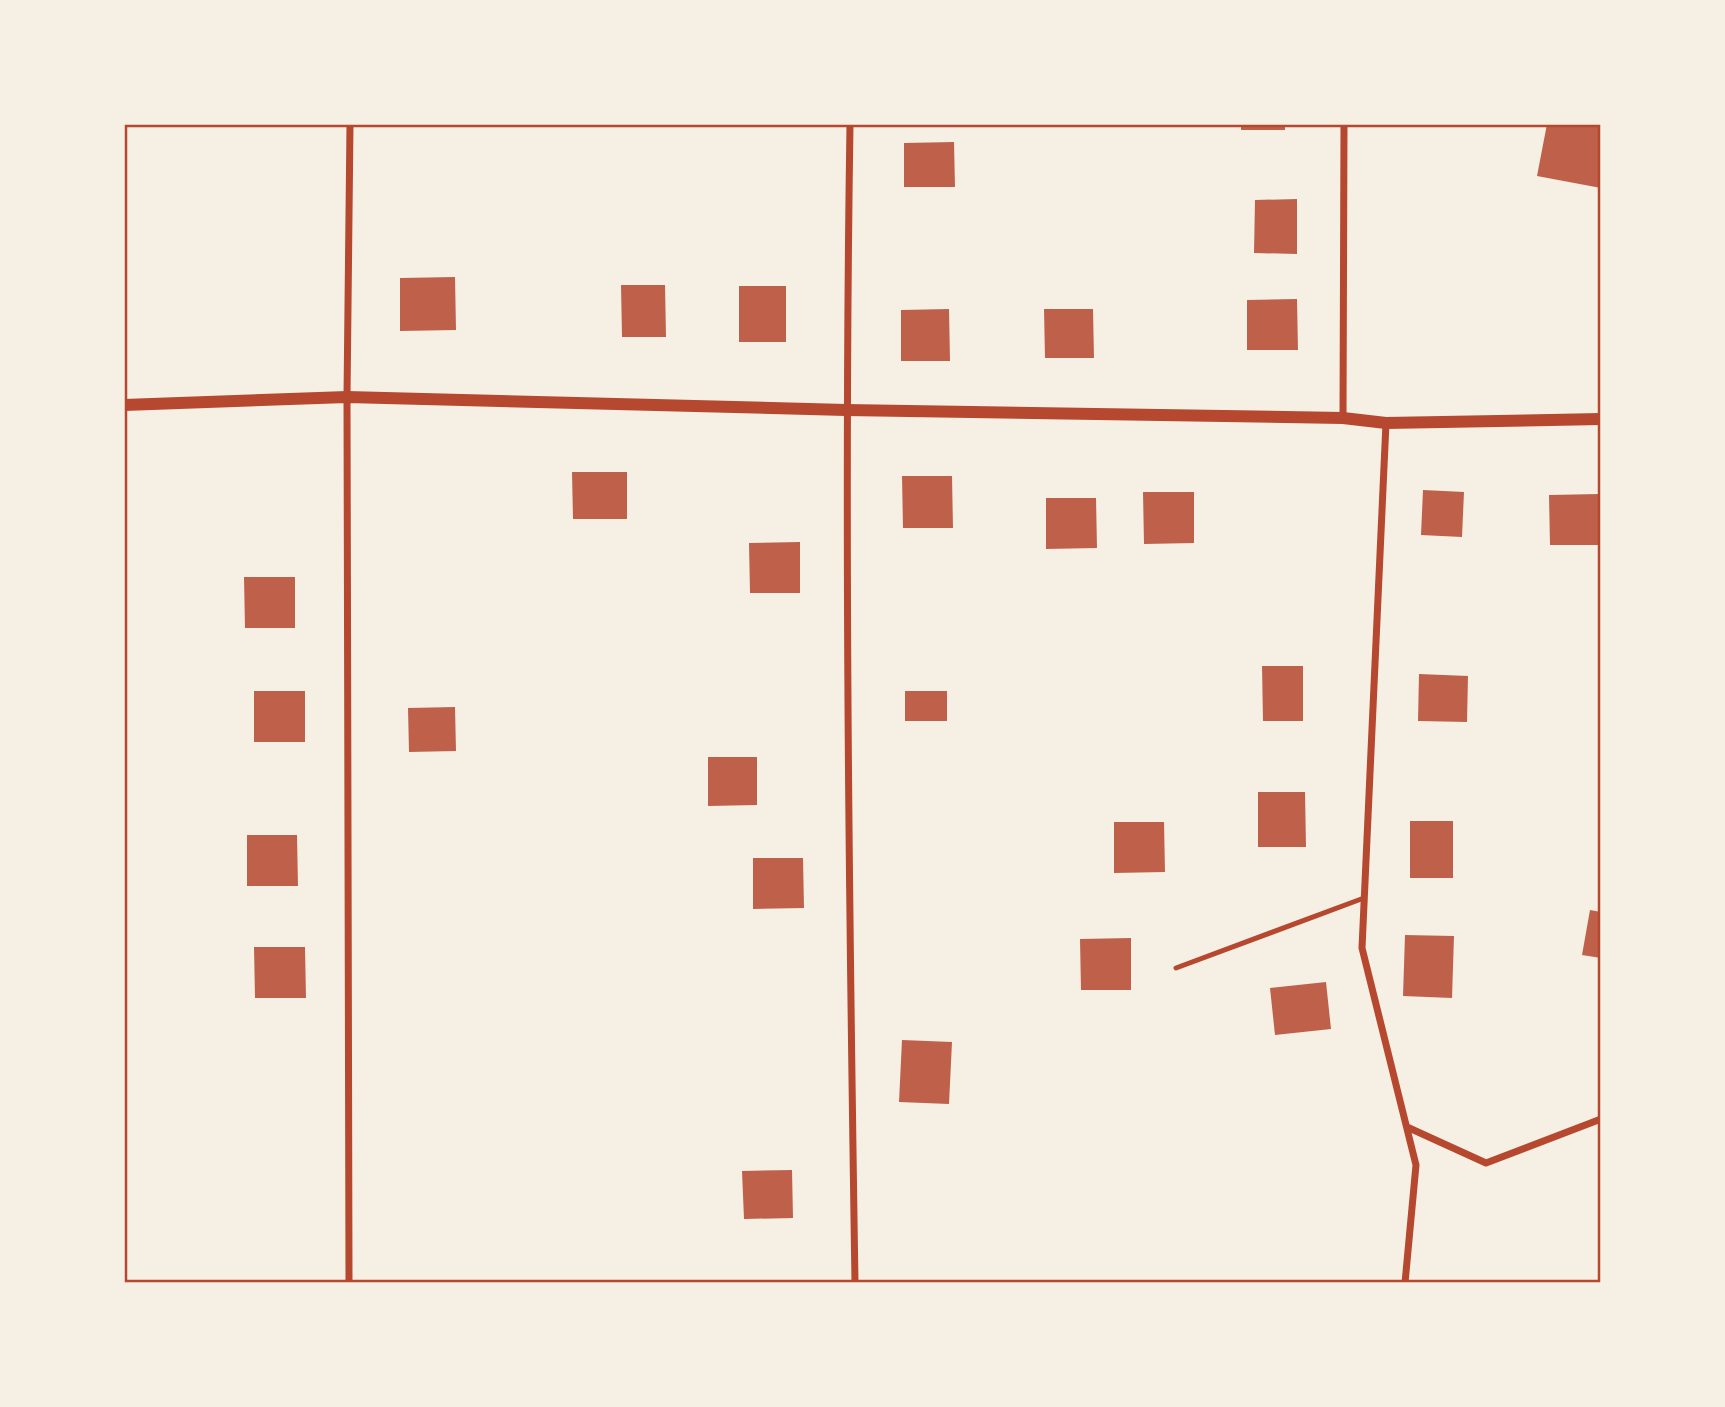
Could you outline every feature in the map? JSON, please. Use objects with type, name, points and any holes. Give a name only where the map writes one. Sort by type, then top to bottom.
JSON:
[{"type":"street","points":[[349,1283],[347,397],[350,124]]},
{"type":"street","points":[[849,124],[846,410],[848,853],[855,1283]]},
{"type":"street","points":[[1343,418],[1344,124]]},
{"type":"street","points":[[124,405],[347,397],[846,410],[1343,418],[1386,423],[1601,419]]},
{"type":"street","points":[[1386,423],[1362,948],[1416,1165],[1405,1283]]},
{"type":"street","points":[[1407,1126],[1486,1163],[1601,1119]]},
{"type":"lane","points":[[1176,968],[1364,898]]},
{"type":"building","points":[[1241,124],[1285,124],[1285,130],[1241,130]]},
{"type":"building","points":[[1547,124],[1601,124],[1601,188],[1537,176]]},
{"type":"building","points":[[954,142],[955,187],[904,187],[904,143]]},
{"type":"building","points":[[1297,199],[1297,254],[1254,253],[1255,200]]},
{"type":"building","points":[[455,277],[456,330],[400,331],[400,278]]},
{"type":"building","points":[[621,285],[665,285],[666,337],[622,337]]},
{"type":"building","points":[[739,286],[786,286],[786,342],[739,342]]},
{"type":"building","points":[[1297,299],[1298,350],[1247,350],[1247,300]]},
{"type":"building","points":[[949,309],[950,361],[901,361],[901,310]]},
{"type":"building","points":[[1044,309],[1093,309],[1094,358],[1045,358]]},
{"type":"building","points":[[572,472],[627,472],[627,519],[573,519]]},
{"type":"building","points":[[902,476],[952,476],[953,528],[903,528]]},
{"type":"building","points":[[1423,490],[1464,492],[1462,537],[1421,535]]},
{"type":"building","points":[[1143,492],[1194,492],[1194,543],[1144,544]]},
{"type":"building","points":[[1599,494],[1599,545],[1550,545],[1549,495]]},
{"type":"building","points":[[1046,498],[1096,498],[1097,548],[1046,549]]},
{"type":"building","points":[[800,542],[800,593],[750,593],[749,543]]},
{"type":"building","points":[[244,577],[295,577],[295,628],[245,628]]},
{"type":"building","points":[[1262,666],[1303,666],[1303,721],[1263,721]]},
{"type":"building","points":[[1419,674],[1468,676],[1467,722],[1418,721]]},
{"type":"building","points":[[254,691],[305,691],[305,742],[254,742]]},
{"type":"building","points":[[905,691],[947,691],[947,721],[905,721]]},
{"type":"building","points":[[455,707],[456,751],[409,752],[408,708]]},
{"type":"building","points":[[708,757],[757,757],[757,805],[708,806]]},
{"type":"building","points":[[1258,792],[1305,792],[1306,847],[1258,847]]},
{"type":"building","points":[[1410,821],[1453,821],[1453,878],[1410,878]]},
{"type":"building","points":[[1114,822],[1164,822],[1165,872],[1114,873]]},
{"type":"building","points":[[247,835],[297,835],[298,886],[247,886]]},
{"type":"building","points":[[753,858],[803,858],[804,908],[753,909]]},
{"type":"building","points":[[1590,910],[1601,912],[1601,958],[1582,955]]},
{"type":"building","points":[[1405,935],[1454,936],[1452,998],[1403,996]]},
{"type":"building","points":[[1131,938],[1131,990],[1081,990],[1080,939]]},
{"type":"building","points":[[254,947],[305,947],[306,998],[255,998]]},
{"type":"building","points":[[1326,982],[1331,1029],[1275,1035],[1270,988]]},
{"type":"building","points":[[902,1040],[952,1042],[949,1104],[899,1102]]},
{"type":"building","points":[[792,1170],[793,1218],[744,1219],[742,1171]]}]
